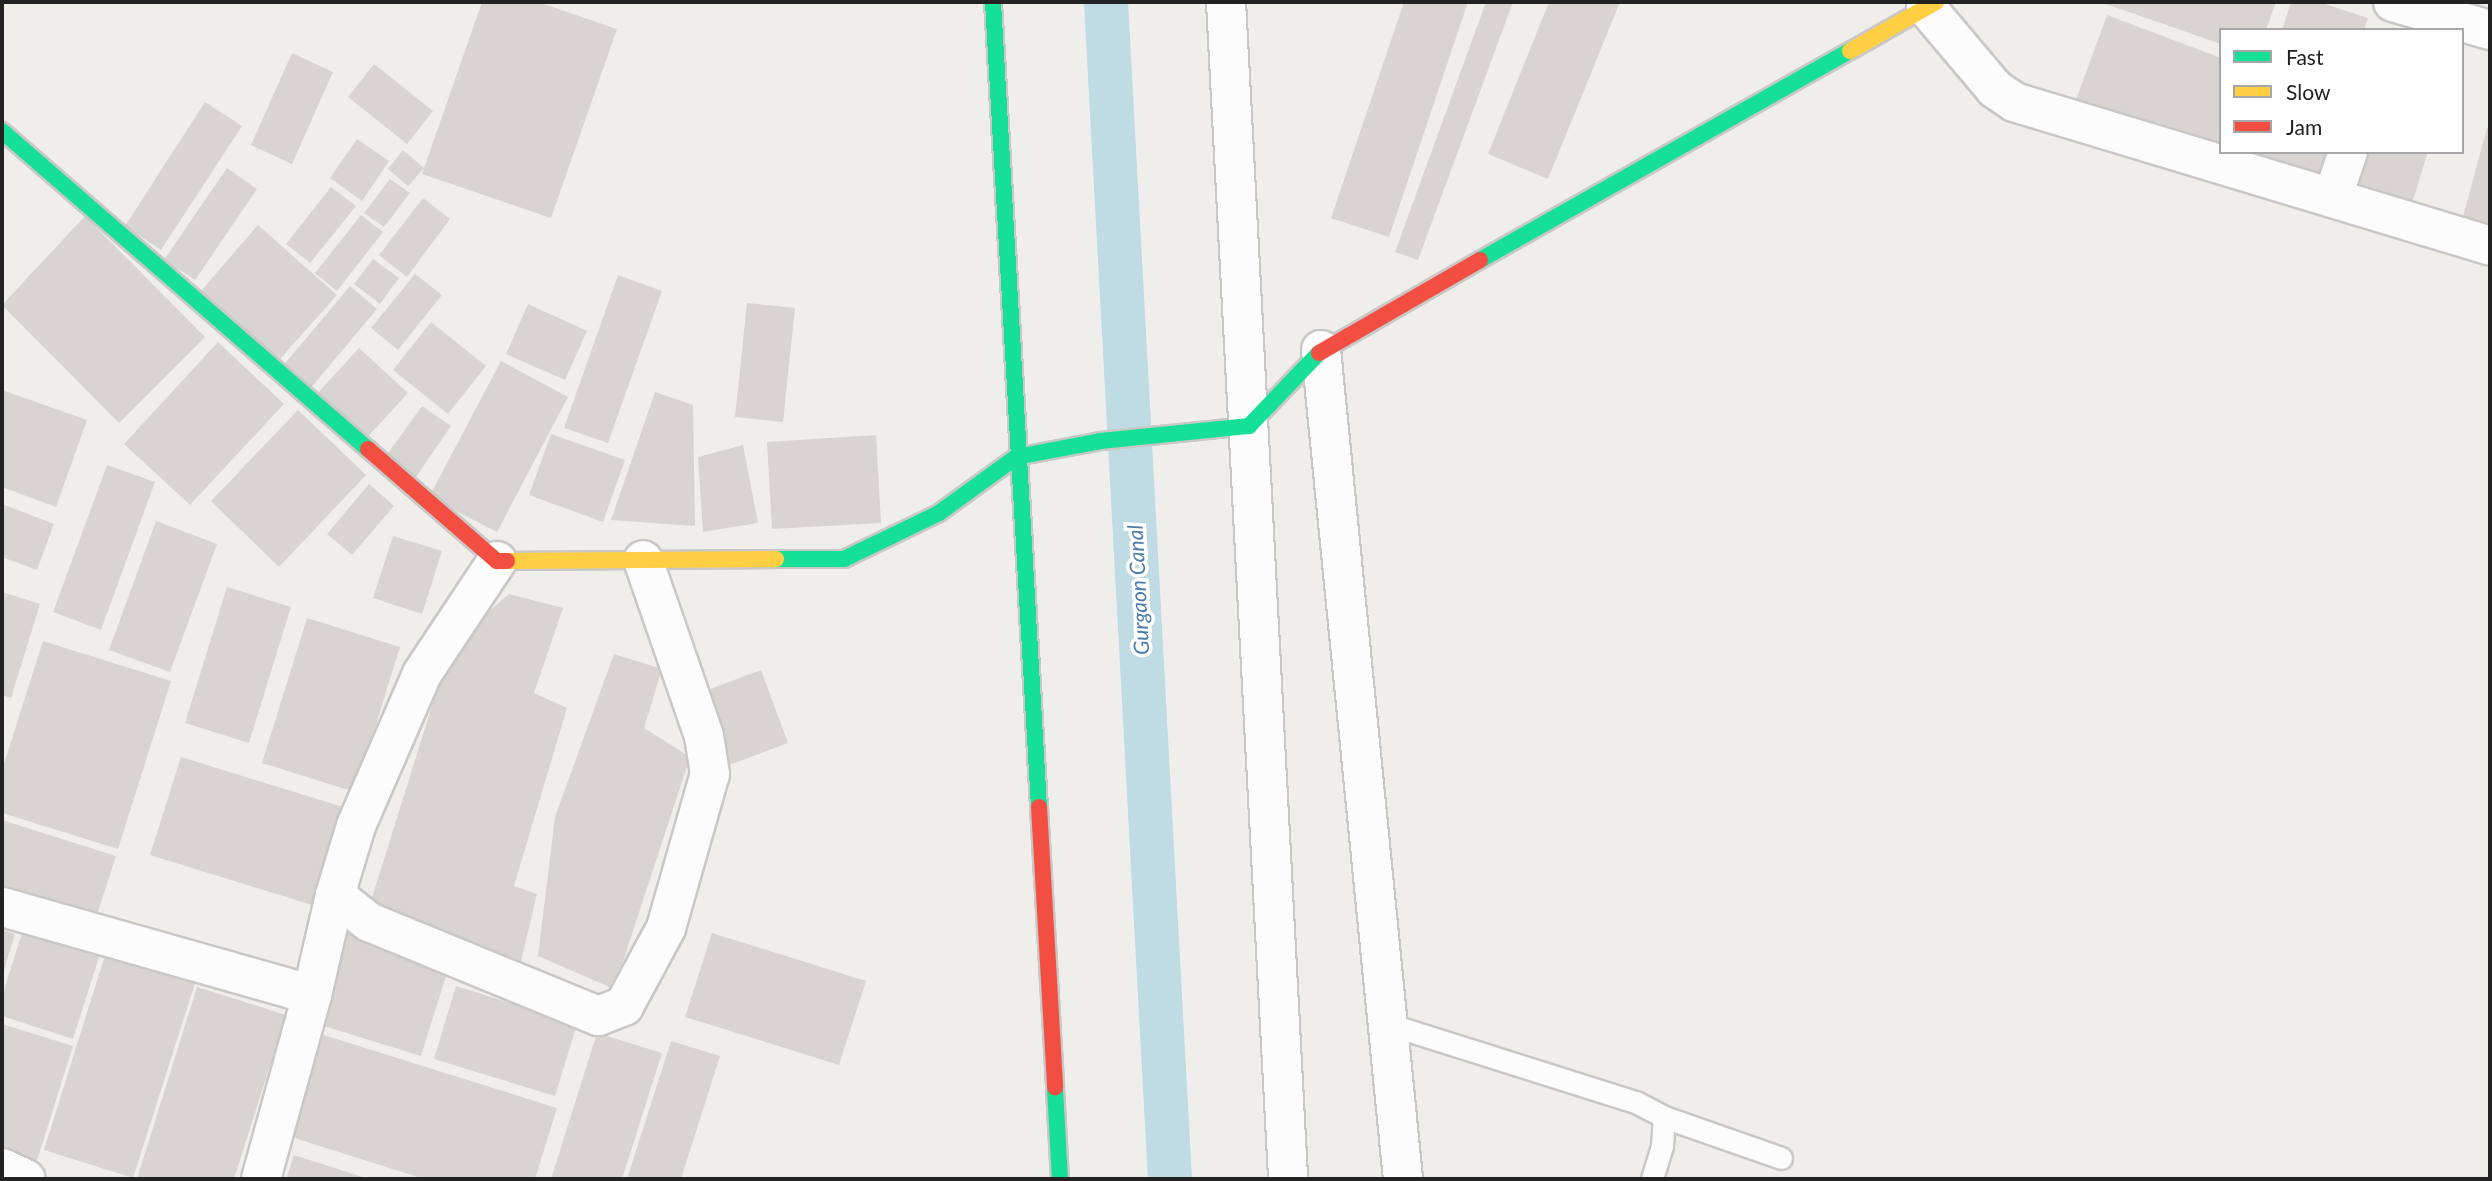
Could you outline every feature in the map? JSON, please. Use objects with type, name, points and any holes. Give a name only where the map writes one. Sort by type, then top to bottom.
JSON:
[{"type":"street","points":[[993,2],[1016,457],[1060,1179]]},
{"type":"street","points":[[1226,2],[1287,1179]]},
{"type":"street","points":[[2,131],[496,561],[844,559],[939,513],[1016,457],[1101,441],[1249,426],[1321,350],[1931,5],[1995,89],[2014,102],[2490,246]]},
{"type":"street","points":[[2393,12],[2490,30]]},
{"type":"street","points":[[2333,197],[2347,154]]},
{"type":"street","points":[[1321,350],[1403,1179]]},
{"type":"street","points":[[335,895],[369,922],[598,1016],[624,1006],[666,928],[710,774],[704,736],[643,560]]},
{"type":"street","points":[[261,1179],[312,995],[335,895],[356,826],[422,674],[496,561]]},
{"type":"street","points":[[2,907],[312,995]]},
{"type":"street","points":[[2,1168],[26,1179]]},
{"type":"lane","points":[[1388,1024],[1636,1102],[1664,1117],[1781,1158]]},
{"type":"lane","points":[[1651,1179],[1662,1146],[1664,1117]]},
{"type":"building","points":[[482,2],[538,2],[617,29],[551,218],[422,174]]},
{"type":"building","points":[[1404,2],[1468,2],[1389,237],[1331,218]]},
{"type":"building","points":[[1486,2],[1513,2],[1418,260],[1395,252]]},
{"type":"building","points":[[1549,2],[1620,2],[1548,179],[1488,154]]},
{"type":"building","points":[[2100,2],[2276,2],[2267,28],[2219,28],[2219,43]]},
{"type":"building","points":[[2291,2],[2319,2],[2368,18],[2365,28],[2283,28]]},
{"type":"building","points":[[2107,15],[2219,57],[2219,154],[2076,100]]},
{"type":"building","points":[[292,53],[333,72],[292,164],[251,145]]},
{"type":"building","points":[[374,64],[433,111],[407,144],[348,97]]},
{"type":"building","points":[[205,102],[242,126],[161,250],[125,226]]},
{"type":"building","points":[[2487,128],[2490,129],[2490,227],[2462,220]]},
{"type":"building","points":[[357,139],[389,161],[362,201],[330,178]]},
{"type":"building","points":[[403,150],[424,168],[408,186],[388,169]]},
{"type":"building","points":[[2220,154],[2326,154],[2313,189]]},
{"type":"building","points":[[2358,154],[2427,154],[2409,213],[2347,192]]},
{"type":"building","points":[[227,168],[257,189],[195,280],[164,260]]},
{"type":"building","points":[[390,179],[410,193],[384,227],[364,213]]},
{"type":"building","points":[[331,187],[356,206],[310,263],[286,244]]},
{"type":"building","points":[[423,198],[450,219],[407,277],[379,255]]},
{"type":"building","points":[[361,215],[383,232],[337,291],[315,273]]},
{"type":"building","points":[[85,216],[205,337],[119,423],[2,305]]},
{"type":"building","points":[[258,225],[337,295],[279,360],[201,291]]},
{"type":"building","points":[[373,259],[399,278],[380,304],[354,284]]},
{"type":"building","points":[[415,274],[442,295],[398,350],[371,328]]},
{"type":"building","points":[[618,275],[662,291],[608,443],[564,428]]},
{"type":"building","points":[[350,286],[377,309],[309,390],[282,367]]},
{"type":"building","points":[[747,303],[795,308],[783,422],[735,417]]},
{"type":"building","points":[[528,304],[587,331],[565,380],[506,354]]},
{"type":"building","points":[[431,322],[486,366],[448,414],[393,370]]},
{"type":"building","points":[[218,342],[284,404],[190,505],[124,444]]},
{"type":"building","points":[[359,348],[408,393],[364,441],[315,396]]},
{"type":"building","points":[[501,361],[568,397],[497,532],[429,497]]},
{"type":"building","points":[[2,390],[87,420],[56,507],[2,487]]},
{"type":"building","points":[[655,392],[693,405],[695,526],[611,520]]},
{"type":"building","points":[[422,406],[451,426],[416,477],[386,456]]},
{"type":"building","points":[[298,410],[366,475],[279,567],[211,501]]},
{"type":"building","points":[[551,434],[625,460],[603,522],[529,495]]},
{"type":"building","points":[[876,435],[881,523],[772,529],[767,442]]},
{"type":"building","points":[[743,445],[758,523],[703,532],[698,457]]},
{"type":"building","points":[[107,465],[155,482],[101,630],[53,612]]},
{"type":"building","points":[[369,484],[394,506],[352,555],[327,534]]},
{"type":"building","points":[[2,504],[54,524],[37,570],[2,557]]},
{"type":"building","points":[[156,521],[217,544],[170,672],[109,650]]},
{"type":"building","points":[[393,536],[442,551],[422,614],[373,598]]},
{"type":"building","points":[[227,587],[291,607],[249,743],[185,723]]},
{"type":"building","points":[[2,592],[40,604],[11,698],[2,695]]},
{"type":"building","points":[[509,594],[563,608],[534,693],[567,708],[514,886],[537,894],[521,961],[370,904],[451,645]]},
{"type":"building","points":[[307,618],[400,647],[355,792],[262,763]]},
{"type":"building","points":[[43,641],[171,681],[118,849],[2,813],[2,770]]},
{"type":"building","points":[[614,654],[662,669],[644,728],[690,757],[614,989],[538,956],[555,817]]},
{"type":"building","points":[[761,670],[788,743],[729,765],[702,692]]},
{"type":"building","points":[[181,757],[343,807],[312,905],[150,855]]},
{"type":"building","points":[[2,820],[116,856],[95,921],[2,892]]},
{"type":"building","points":[[344,929],[450,963],[421,1056],[314,1023]]},
{"type":"building","points":[[2,930],[15,934],[2,977]]},
{"type":"building","points":[[22,933],[99,957],[73,1039],[2,1016],[2,996]]},
{"type":"building","points":[[712,933],[866,981],[839,1065],[685,1017]]},
{"type":"building","points":[[106,952],[196,980],[133,1178],[44,1150]]},
{"type":"building","points":[[456,986],[577,1024],[555,1096],[434,1059]]},
{"type":"building","points":[[197,987],[286,1015],[234,1179],[137,1179]]},
{"type":"building","points":[[2,1024],[73,1046],[35,1167],[2,1157]]},
{"type":"building","points":[[314,1032],[557,1108],[535,1179],[424,1179],[282,1134]]},
{"type":"building","points":[[597,1033],[662,1053],[622,1179],[551,1179]]},
{"type":"building","points":[[671,1041],[720,1056],[681,1179],[627,1179]]},
{"type":"building","points":[[294,1155],[369,1179],[286,1179]]},
{"type":"waterway","name":"Gurgaon Canal","points":[[1106,2],[1170,1179]]},
{"type":"traffic: fast","points":[[993,2],[1039,807]]},
{"type":"traffic: fast","points":[[1480,260],[1850,51]]},
{"type":"traffic: fast","points":[[2,131],[368,449]]},
{"type":"traffic: fast","points":[[776,559],[844,559],[939,513],[1016,457],[1101,441],[1249,426],[1319,353]]},
{"type":"traffic: fast","points":[[1055,1088],[1060,1179]]},
{"type":"traffic: slow","points":[[1850,51],[1936,2]]},
{"type":"traffic: slow","points":[[507,561],[776,559]]},
{"type":"traffic: jam","points":[[1319,353],[1480,260]]},
{"type":"traffic: jam","points":[[368,449],[497,561],[507,561]]},
{"type":"traffic: jam","points":[[1039,807],[1055,1088]]}]
